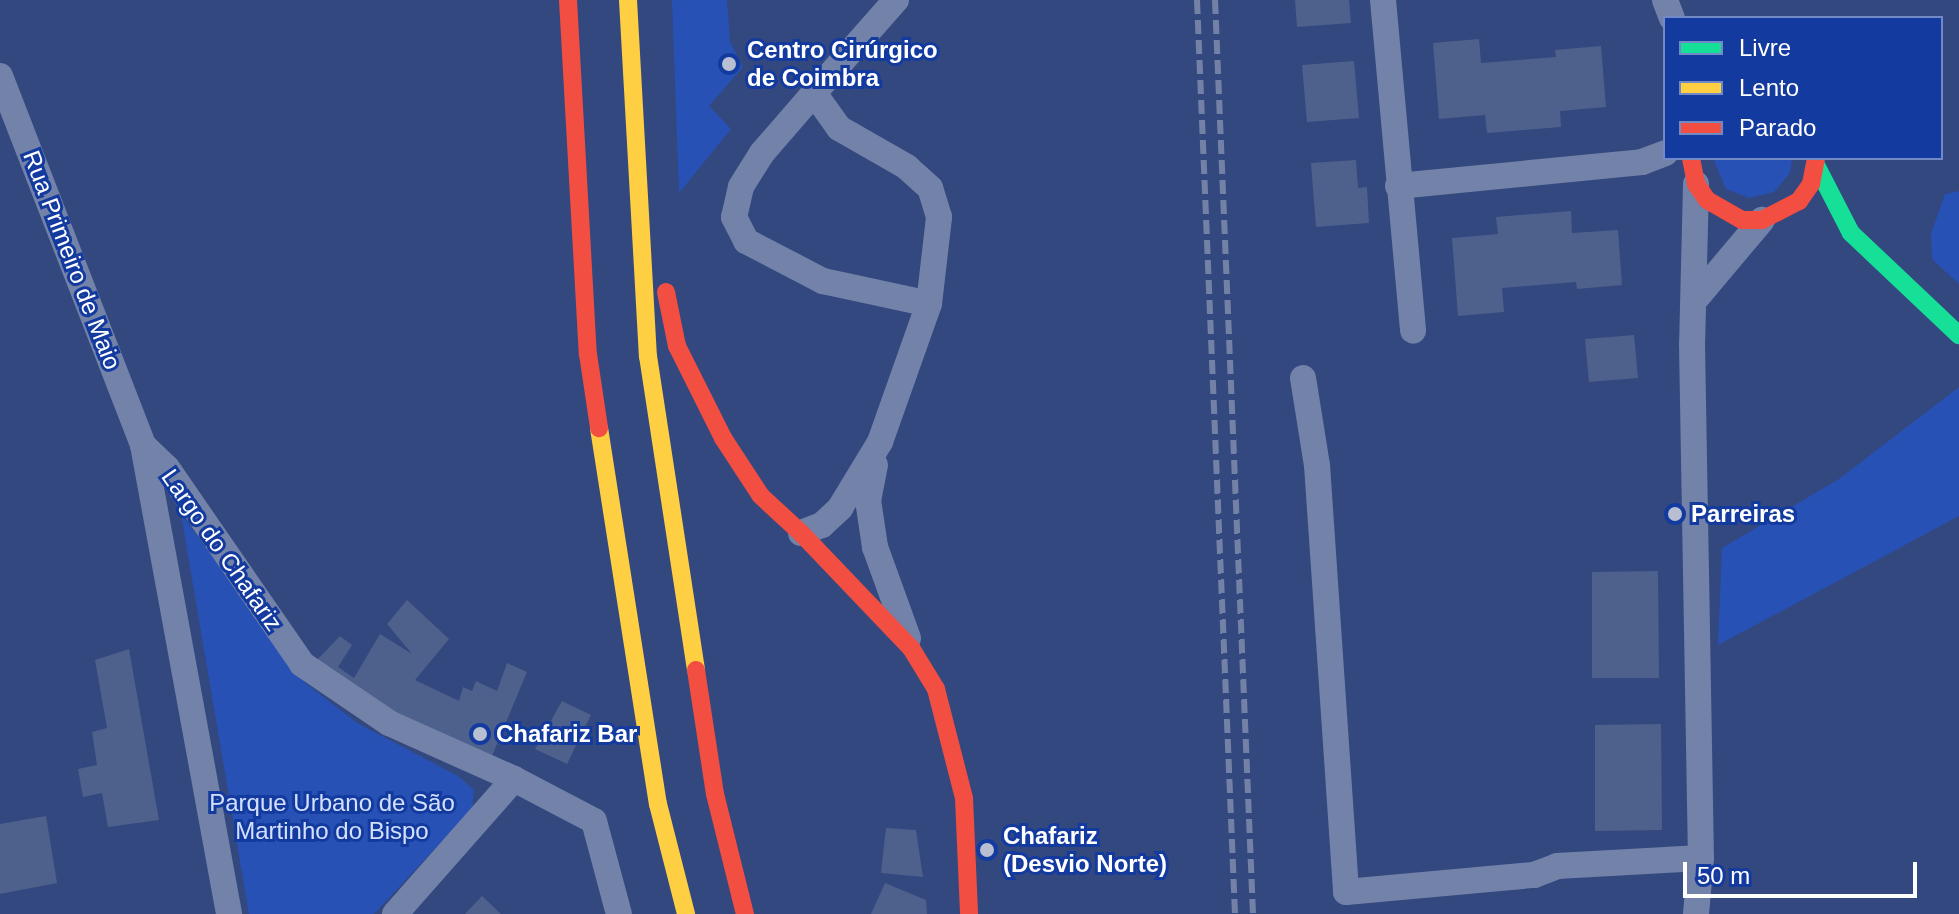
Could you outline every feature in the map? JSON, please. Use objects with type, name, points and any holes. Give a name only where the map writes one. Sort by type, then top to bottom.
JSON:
[{"type":"main road","points":[[568,0],[588,354],[658,804],[686,914]]},
{"type":"main road","points":[[628,0],[650,372],[715,794],[745,914]]},
{"type":"main road","points":[[1773,217],[1811,184],[1816,161]]},
{"type":"main road","points":[[1816,161],[1851,233],[1959,335]]},
{"type":"main road","points":[[1693,171],[1723,213],[1801,220]]},
{"type":"main road","points":[[638,187],[663,239]]},
{"type":"main road","points":[[1826,226],[1851,233]]},
{"type":"main road","points":[[663,267],[677,346],[698,393],[761,496],[801,533],[911,648],[936,689],[964,798],[969,914]]},
{"type":"street","points":[[896,0],[762,153],[741,187],[734,217],[746,241],[823,281],[929,304]]},
{"type":"street","points":[[1383,0],[1413,331]]},
{"type":"street","name":"Rua Primeiro de Maio","points":[[0,76],[143,445]]},
{"type":"street","points":[[814,93],[839,128],[907,167],[930,188],[939,217],[929,304],[880,442],[868,500],[875,547],[911,648]]},
{"type":"street","points":[[1398,186],[1654,157],[1693,171],[1701,858],[1696,914]]},
{"type":"street","points":[[1694,301],[1773,217]]},
{"type":"street","points":[[1303,378],[1317,465],[1346,892],[1534,875],[1557,866],[1701,858]]},
{"type":"street","points":[[801,533],[822,525],[840,508],[880,442]]},
{"type":"street","name":"Largo do Chafariz","points":[[143,445],[167,468],[302,664],[389,723],[514,779],[594,821],[619,914]]},
{"type":"street","name":"Largo do Chafariz","points":[[143,445],[229,914]]},
{"type":"street","points":[[395,914],[514,779]]},
{"type":"green space","points":[[672,0],[727,0],[730,42],[743,67],[709,106],[731,129],[679,193]]},
{"type":"green space","points":[[1714,160],[1792,160],[1790,173],[1774,192],[1749,198],[1726,189]]},
{"type":"green space","points":[[1959,191],[1959,284],[1932,259],[1931,234],[1945,194]]},
{"type":"green space","points":[[1959,387],[1959,516],[1718,645],[1722,548],[1839,479]]},
{"type":"green space","name":"Parque Urbano de São Martinho do Bispo","points":[[181,514],[304,682],[357,723],[458,776],[474,790],[472,809],[374,914],[249,914]]},
{"type":"building","points":[[1295,0],[1349,0],[1351,23],[1297,27]]},
{"type":"building","points":[[1479,39],[1481,63],[1556,57],[1555,50],[1601,46],[1606,107],[1560,111],[1561,127],[1487,133],[1485,115],[1439,119],[1433,43]]},
{"type":"building","points":[[1354,61],[1359,118],[1307,122],[1302,65]]},
{"type":"building","points":[[1356,160],[1358,188],[1367,187],[1369,223],[1316,227],[1311,163]]},
{"type":"building","points":[[1571,211],[1572,233],[1618,230],[1622,285],[1577,289],[1576,282],[1502,288],[1504,312],[1458,316],[1452,238],[1498,234],[1496,217]]},
{"type":"building","points":[[1634,335],[1638,378],[1589,382],[1585,339]]},
{"type":"building","points":[[1658,571],[1659,678],[1592,678],[1592,572]]},
{"type":"building","points":[[407,600],[449,639],[415,680],[459,701],[463,687],[472,691],[476,681],[497,691],[507,663],[527,672],[492,756],[382,706],[315,662],[340,636],[352,645],[338,667],[354,678],[380,634],[412,654],[387,624]]},
{"type":"building","points":[[129,649],[159,820],[108,827],[102,793],[83,797],[78,769],[97,765],[92,732],[107,728],[95,660]]},
{"type":"building","points":[[562,701],[591,715],[567,764],[535,749]]},
{"type":"building","points":[[1661,724],[1662,830],[1595,831],[1595,725]]},
{"type":"building","points":[[46,816],[57,883],[0,894],[0,824]]},
{"type":"building","points":[[886,828],[916,830],[923,877],[881,873]]},
{"type":"building","points":[[885,883],[926,900],[927,914],[871,914]]},
{"type":"building","points":[[482,896],[501,914],[465,914]]},
{"type":"railway","points":[[1197,0],[1235,914]]},
{"type":"railway","points":[[1215,0],[1253,914]]},
{"type":"traffic: fast","points":[[1816,165],[1851,233],[1959,335]]},
{"type":"traffic: slow","points":[[628,0],[648,356],[696,670]]},
{"type":"traffic: slow","points":[[599,428],[658,804],[686,914]]},
{"type":"traffic: jam","points":[[568,0],[588,354],[599,428]]},
{"type":"traffic: jam","points":[[1691,160],[1696,184],[1707,200],[1742,220],[1762,220],[1799,201],[1811,184],[1816,160]]},
{"type":"traffic: jam","points":[[666,292],[677,346],[723,438],[761,496],[801,533]]},
{"type":"traffic: jam","points":[[801,533],[911,648],[936,689],[964,798],[969,914]]},
{"type":"traffic: jam","points":[[696,670],[715,794],[745,914]]},
{"type":"place","name":"Centro Cirúrgico de Coimbra","points":[[729,64]]},
{"type":"place","name":"Parreiras","points":[[1675,514]]},
{"type":"place","name":"Chafariz Bar","points":[[480,734]]},
{"type":"place","name":"Chafariz (Desvio Norte)","points":[[987,850]]}]
